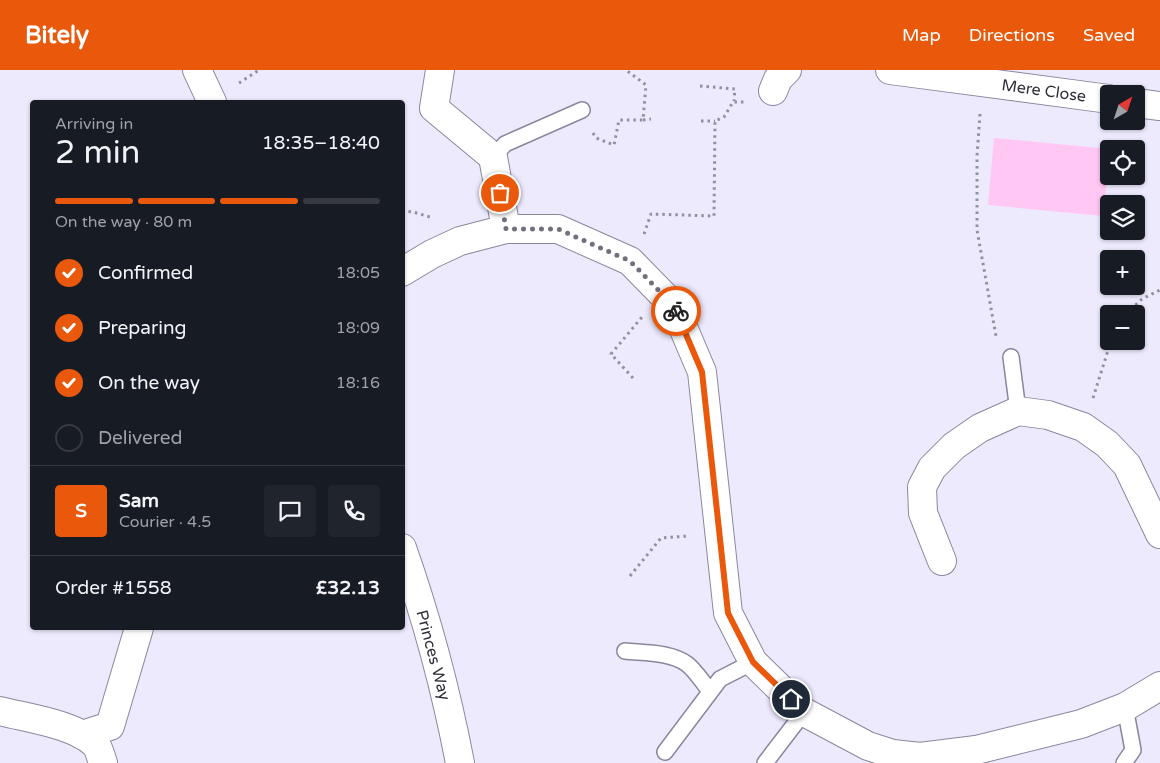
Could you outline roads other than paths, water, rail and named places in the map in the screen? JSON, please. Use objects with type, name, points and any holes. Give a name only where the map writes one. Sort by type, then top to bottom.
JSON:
[{"type":"street","points":[[197,70],[211,100]]},
{"type":"street","points":[[440,70],[434,108],[493,157],[506,229]]},
{"type":"street","name":"Mere Close","points":[[890,70],[1100,98]]},
{"type":"street","points":[[1145,104],[1160,106]]},
{"type":"street","points":[[405,270],[460,240],[506,229],[558,229],[630,261],[674,306],[702,372],[728,613],[753,662],[804,712],[893,758],[920,757],[976,750],[1081,724],[1124,707],[1160,686]]},
{"type":"street","points":[[942,561],[923,513],[922,487],[932,468],[954,446],[980,428],[1018,411],[1048,415],[1083,428],[1107,444],[1127,465],[1160,534]]},
{"type":"street","name":"Princes Way","points":[[405,557],[442,680],[460,763]]},
{"type":"street","points":[[82,735],[110,726],[138,630]]},
{"type":"street","points":[[0,710],[68,728],[82,735],[97,746],[103,763]]},
{"type":"lane","points":[[493,157],[505,144],[582,110]]},
{"type":"lane","points":[[1011,357],[1018,411]]},
{"type":"lane","points":[[625,651],[679,659],[688,664],[710,691]]},
{"type":"lane","points":[[665,752],[720,679],[753,662]]},
{"type":"lane","points":[[1124,707],[1133,750],[1124,763]]},
{"type":"lane","points":[[765,763],[804,712]]}]
